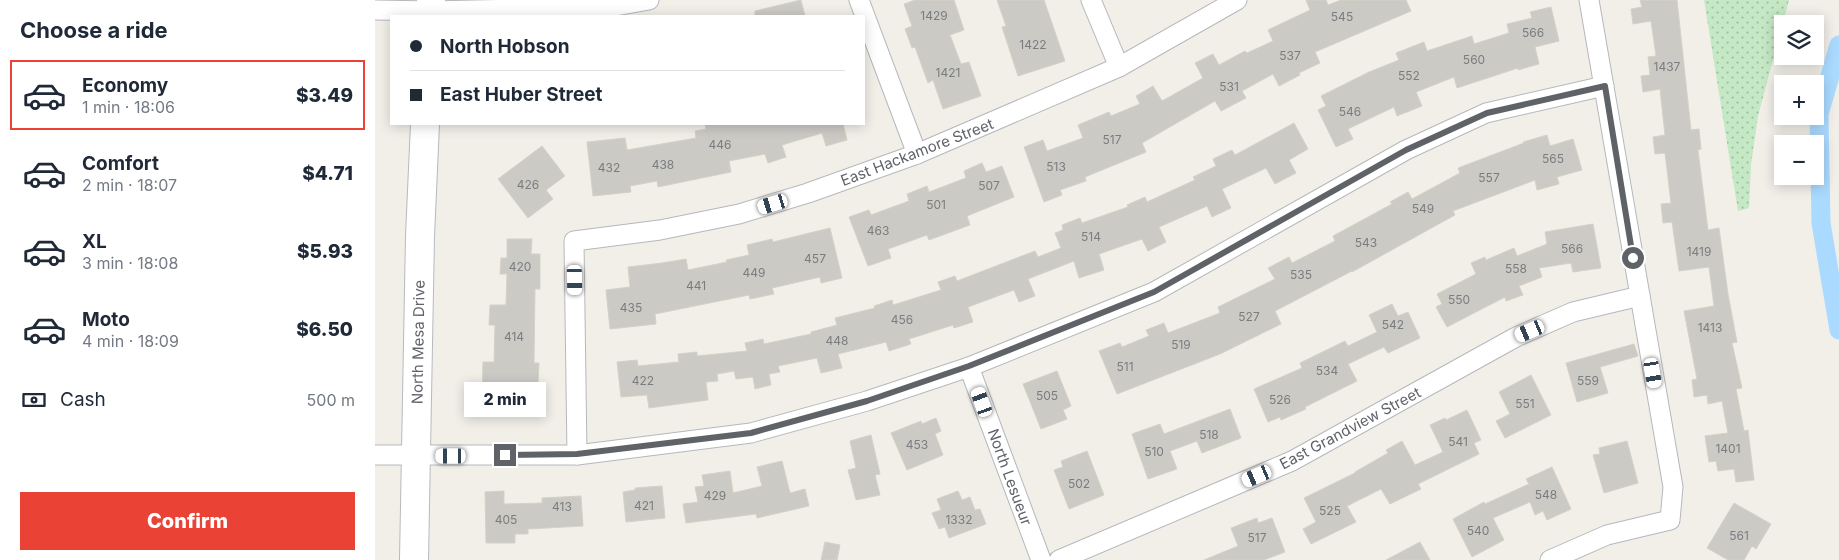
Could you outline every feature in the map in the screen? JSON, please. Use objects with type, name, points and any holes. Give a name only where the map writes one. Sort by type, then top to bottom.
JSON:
[{"type":"main road","name":"North Mesa Drive","points":[[414,560],[420,236],[425,125]]},
{"type":"street","points":[[375,10],[610,3],[649,0]]},
{"type":"street","points":[[859,0],[865,15]]},
{"type":"street","points":[[1091,0],[1119,67]]},
{"type":"street","name":"East Hackamore Street","points":[[577,454],[574,241],[660,230],[739,214],[808,193],[917,154],[1119,67],[1237,0]]},
{"type":"street","points":[[1550,560],[1607,535],[1670,520],[1673,487],[1589,0]]},
{"type":"street","points":[[865,16],[917,154]]},
{"type":"street","points":[[375,455],[577,454],[751,433],[867,401],[969,366],[1154,292],[1406,150],[1487,113],[1605,86]]},
{"type":"street","name":"East Grandview Street","points":[[1059,560],[1292,461],[1516,337],[1573,312],[1639,296]]},
{"type":"street","name":"North Lesueur","points":[[969,366],[1041,560]]},
{"type":"green space","points":[[1704,0],[1789,0],[1785,15],[1774,15],[1774,56],[1758,116],[1751,165],[1749,208],[1738,211]]},
{"type":"building","points":[[801,0],[805,15],[755,15],[755,11]]},
{"type":"building","points":[[915,0],[954,0],[964,30],[950,35],[961,64],[969,62],[981,96],[943,109],[933,80],[928,83],[915,47],[912,48],[905,29],[912,26],[904,4]]},
{"type":"building","points":[[997,0],[1044,0],[1065,61],[1018,76],[1002,27],[1006,26]]},
{"type":"building","points":[[1306,0],[1326,0],[1328,5],[1341,0],[1406,0],[1411,11],[1315,52],[1320,63],[1299,73],[1300,75],[1279,86],[1273,74],[1242,91],[1246,98],[1221,111],[1215,101],[1142,143],[1146,152],[1085,177],[1086,181],[1060,190],[1062,195],[1044,202],[1024,147],[1043,140],[1047,151],[1083,138],[1078,125],[1109,112],[1111,116],[1140,104],[1136,96],[1153,86],[1162,101],[1203,78],[1195,63],[1213,54],[1219,65],[1245,51],[1247,53],[1273,41],[1268,30],[1310,10]]},
{"type":"building","points":[[1640,0],[1677,0],[1691,130],[1699,129],[1701,149],[1698,150],[1708,230],[1719,228],[1737,342],[1732,343],[1742,388],[1736,389],[1744,431],[1748,430],[1754,480],[1736,482],[1734,469],[1718,471],[1716,461],[1709,462],[1705,436],[1728,433],[1722,401],[1708,404],[1707,395],[1694,397],[1692,380],[1697,379],[1684,311],[1714,306],[1709,267],[1679,271],[1672,222],[1663,223],[1661,204],[1671,203],[1665,153],[1655,154],[1653,137],[1665,135],[1660,89],[1643,92],[1641,76],[1650,75],[1648,57],[1656,56],[1651,21],[1633,24],[1631,9],[1642,7]]},
{"type":"building","points":[[1551,7],[1559,41],[1535,47],[1539,64],[1518,70],[1518,68],[1457,88],[1454,77],[1416,92],[1422,106],[1397,116],[1394,107],[1348,129],[1353,139],[1336,147],[1318,110],[1326,106],[1321,96],[1369,72],[1399,60],[1396,53],[1424,42],[1427,51],[1472,36],[1474,44],[1509,33],[1507,24],[1532,18],[1530,12]]},
{"type":"building","points":[[1294,123],[1308,149],[1289,160],[1296,173],[1275,184],[1266,168],[1222,189],[1231,208],[1212,217],[1207,206],[1159,227],[1166,242],[1148,251],[1142,239],[1099,254],[1104,270],[1079,278],[1074,261],[1028,279],[1035,296],[1019,302],[1014,290],[968,307],[973,322],[954,328],[953,325],[909,339],[911,344],[889,351],[886,342],[838,354],[842,368],[821,373],[817,358],[778,366],[780,372],[769,374],[771,385],[755,389],[753,377],[736,379],[734,371],[717,374],[718,381],[706,382],[708,400],[649,408],[647,395],[621,397],[617,362],[637,360],[638,366],[679,362],[678,354],[697,352],[697,356],[747,351],[745,343],[763,339],[764,344],[811,334],[811,332],[837,325],[835,318],[875,308],[874,306],[892,300],[893,305],[941,290],[938,282],[955,276],[957,281],[1035,251],[1038,257],[1061,248],[1055,233],[1063,230],[1062,225],[1080,218],[1082,223],[1128,207],[1127,205],[1145,197],[1147,202],[1195,180],[1193,177],[1216,166],[1213,159],[1232,150],[1235,155]]},
{"type":"building","points":[[705,125],[843,125],[847,140],[826,146],[822,133],[782,145],[786,157],[768,163],[765,154],[729,161],[731,172],[658,187],[657,181],[630,186],[631,192],[593,196],[587,142],[625,138],[627,150],[696,138],[695,131],[706,129]]},
{"type":"building","points":[[1547,135],[1550,146],[1573,139],[1582,170],[1557,177],[1559,184],[1537,190],[1535,180],[1453,211],[1455,215],[1352,272],[1275,311],[1281,324],[1220,354],[1117,394],[1099,351],[1120,343],[1122,347],[1149,336],[1146,330],[1164,323],[1168,333],[1220,313],[1218,307],[1275,279],[1268,268],[1289,257],[1292,263],[1335,241],[1333,236],[1392,204],[1390,202],[1408,192],[1412,199],[1460,173],[1458,168],[1523,142]]},
{"type":"building","points":[[542,146],[565,176],[546,190],[553,199],[528,218],[498,179]]},
{"type":"building","points":[[982,163],[986,172],[1002,166],[1014,197],[967,216],[970,225],[929,240],[927,235],[888,249],[891,258],[868,266],[849,217],[869,210],[871,215],[909,201],[907,194],[927,186],[929,192],[966,178],[964,171]]},
{"type":"building","points":[[1593,224],[1601,268],[1573,272],[1571,263],[1539,268],[1542,277],[1519,286],[1523,295],[1506,301],[1505,297],[1447,327],[1436,307],[1442,304],[1437,294],[1476,274],[1471,263],[1485,257],[1486,260],[1514,248],[1517,256],[1547,244],[1545,232]]},
{"type":"building","points":[[830,228],[842,278],[821,283],[820,277],[772,288],[774,294],[750,299],[749,295],[655,314],[656,324],[610,329],[606,290],[630,287],[628,267],[686,259],[688,270],[727,262],[726,260],[749,255],[747,245],[772,239],[773,242]]},
{"type":"building","points":[[507,239],[532,239],[531,254],[540,254],[540,289],[535,289],[534,363],[539,363],[538,383],[527,382],[527,397],[519,397],[519,410],[482,410],[483,362],[494,362],[495,325],[489,325],[490,305],[506,305],[507,274],[500,274],[501,258],[507,258]]},
{"type":"building","points":[[1392,304],[1398,316],[1408,312],[1420,338],[1388,353],[1384,347],[1348,364],[1357,381],[1305,407],[1306,409],[1281,420],[1280,417],[1268,422],[1254,389],[1302,368],[1300,363],[1345,341],[1348,346],[1377,332],[1369,315]]},
{"type":"building","points":[[1634,344],[1638,356],[1600,367],[1608,393],[1577,402],[1566,363]]},
{"type":"building","points":[[1057,371],[1071,406],[1063,410],[1067,419],[1041,429],[1023,384]]},
{"type":"building","points":[[1531,375],[1551,415],[1505,438],[1496,421],[1510,414],[1499,392]]},
{"type":"building","points":[[1230,409],[1241,438],[1202,453],[1197,441],[1170,451],[1177,469],[1148,479],[1132,434],[1160,424],[1164,434]]},
{"type":"building","points":[[1467,410],[1481,440],[1474,443],[1479,454],[1418,484],[1421,489],[1390,504],[1381,489],[1347,506],[1356,522],[1311,544],[1303,529],[1316,522],[1304,498],[1355,473],[1388,453],[1386,450],[1402,441],[1415,465],[1443,452],[1430,425]]},
{"type":"building","points":[[936,418],[941,431],[935,434],[943,455],[907,470],[891,433],[921,421],[922,424]]},
{"type":"building","points":[[871,435],[880,474],[875,475],[880,495],[856,500],[848,470],[856,468],[850,441]]},
{"type":"building","points":[[1627,441],[1638,483],[1604,493],[1593,455],[1600,454],[1599,448]]},
{"type":"building","points":[[1087,451],[1104,495],[1069,509],[1054,470],[1063,467],[1061,461]]},
{"type":"building","points":[[782,461],[790,493],[805,489],[809,506],[757,518],[756,514],[686,523],[683,504],[698,502],[695,487],[704,486],[702,475],[730,471],[733,493],[762,486],[757,467]]},
{"type":"building","points":[[1552,467],[1571,509],[1547,520],[1543,511],[1535,515],[1530,502],[1493,518],[1504,540],[1472,557],[1453,519],[1484,502],[1485,504],[1529,484],[1526,479]]},
{"type":"building","points":[[662,486],[665,518],[626,522],[623,492],[635,490],[635,488]]},
{"type":"building","points":[[504,491],[504,504],[542,503],[542,498],[581,496],[583,526],[528,529],[528,534],[515,534],[515,543],[486,543],[485,492]]},
{"type":"building","points":[[958,491],[962,500],[970,497],[975,510],[980,509],[986,524],[949,538],[945,527],[939,529],[932,513],[941,510],[937,499]]},
{"type":"building","points":[[1734,503],[1771,524],[1756,549],[1752,546],[1744,560],[1728,560],[1707,548]]},
{"type":"building","points":[[1257,518],[1258,523],[1272,518],[1285,552],[1264,560],[1204,560],[1238,546],[1231,528]]},
{"type":"building","points":[[825,542],[840,545],[837,560],[821,560]]},
{"type":"building","points":[[1420,542],[1430,560],[1386,560]]},
{"type":"waterway","points":[[1839,45],[1819,114],[1821,223],[1839,330]]},
{"type":"route","points":[[505,455],[577,454],[751,433],[867,401],[969,366],[1154,292],[1406,150],[1487,113],[1605,86],[1633,258]]}]
